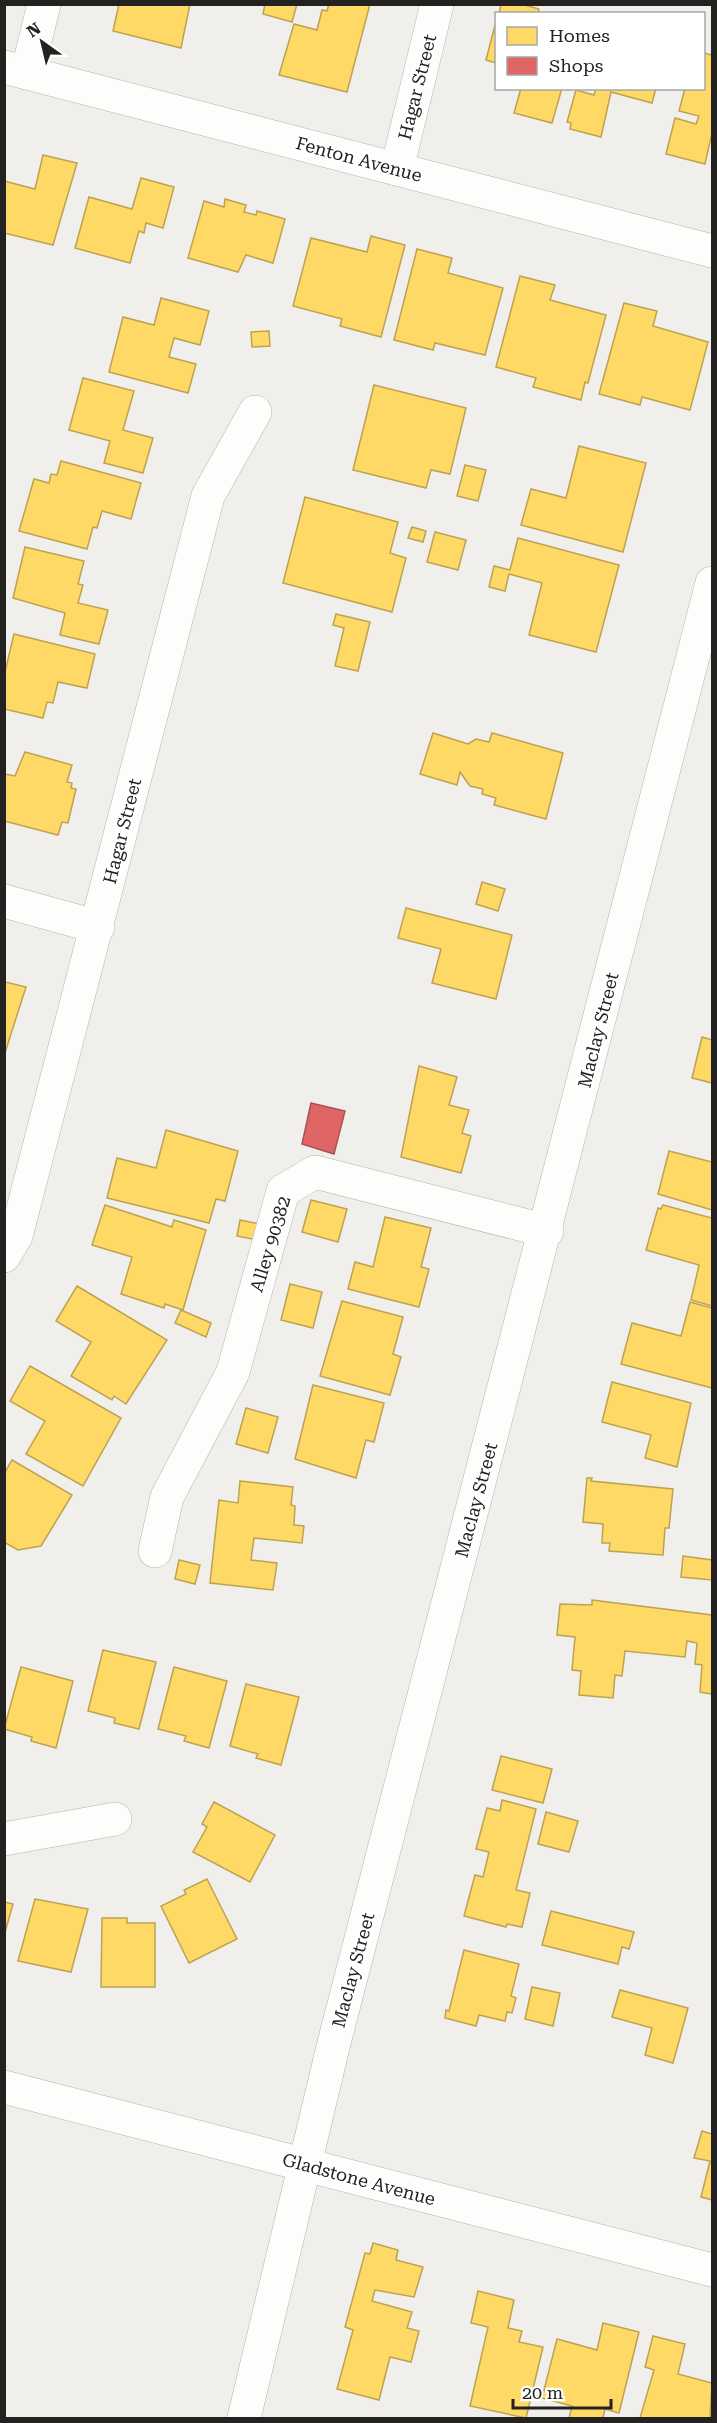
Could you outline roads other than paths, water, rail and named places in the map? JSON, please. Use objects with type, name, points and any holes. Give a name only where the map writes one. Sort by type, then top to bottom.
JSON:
[{"type":"street","points":[[16,70],[44,4]]},
{"type":"street","name":"Hagar Street","points":[[397,169],[437,4]]},
{"type":"street","name":"Fenton Avenue","points":[[16,70],[712,251]]},
{"type":"street","name":"Hagar Street","points":[[4,1256],[16,1236],[208,496],[255,412]]},
{"type":"street","name":"Maclay Street","points":[[244,2418],[305,2165],[712,583]]},
{"type":"street","points":[[4,901],[98,927]]},
{"type":"street","name":"Alley 90382","points":[[155,1551],[167,1497],[232,1372],[283,1191],[315,1172],[547,1231]]},
{"type":"street","points":[[4,1839],[115,1819]]},
{"type":"street","name":"Gladstone Avenue","points":[[4,2087],[712,2270]]}]
